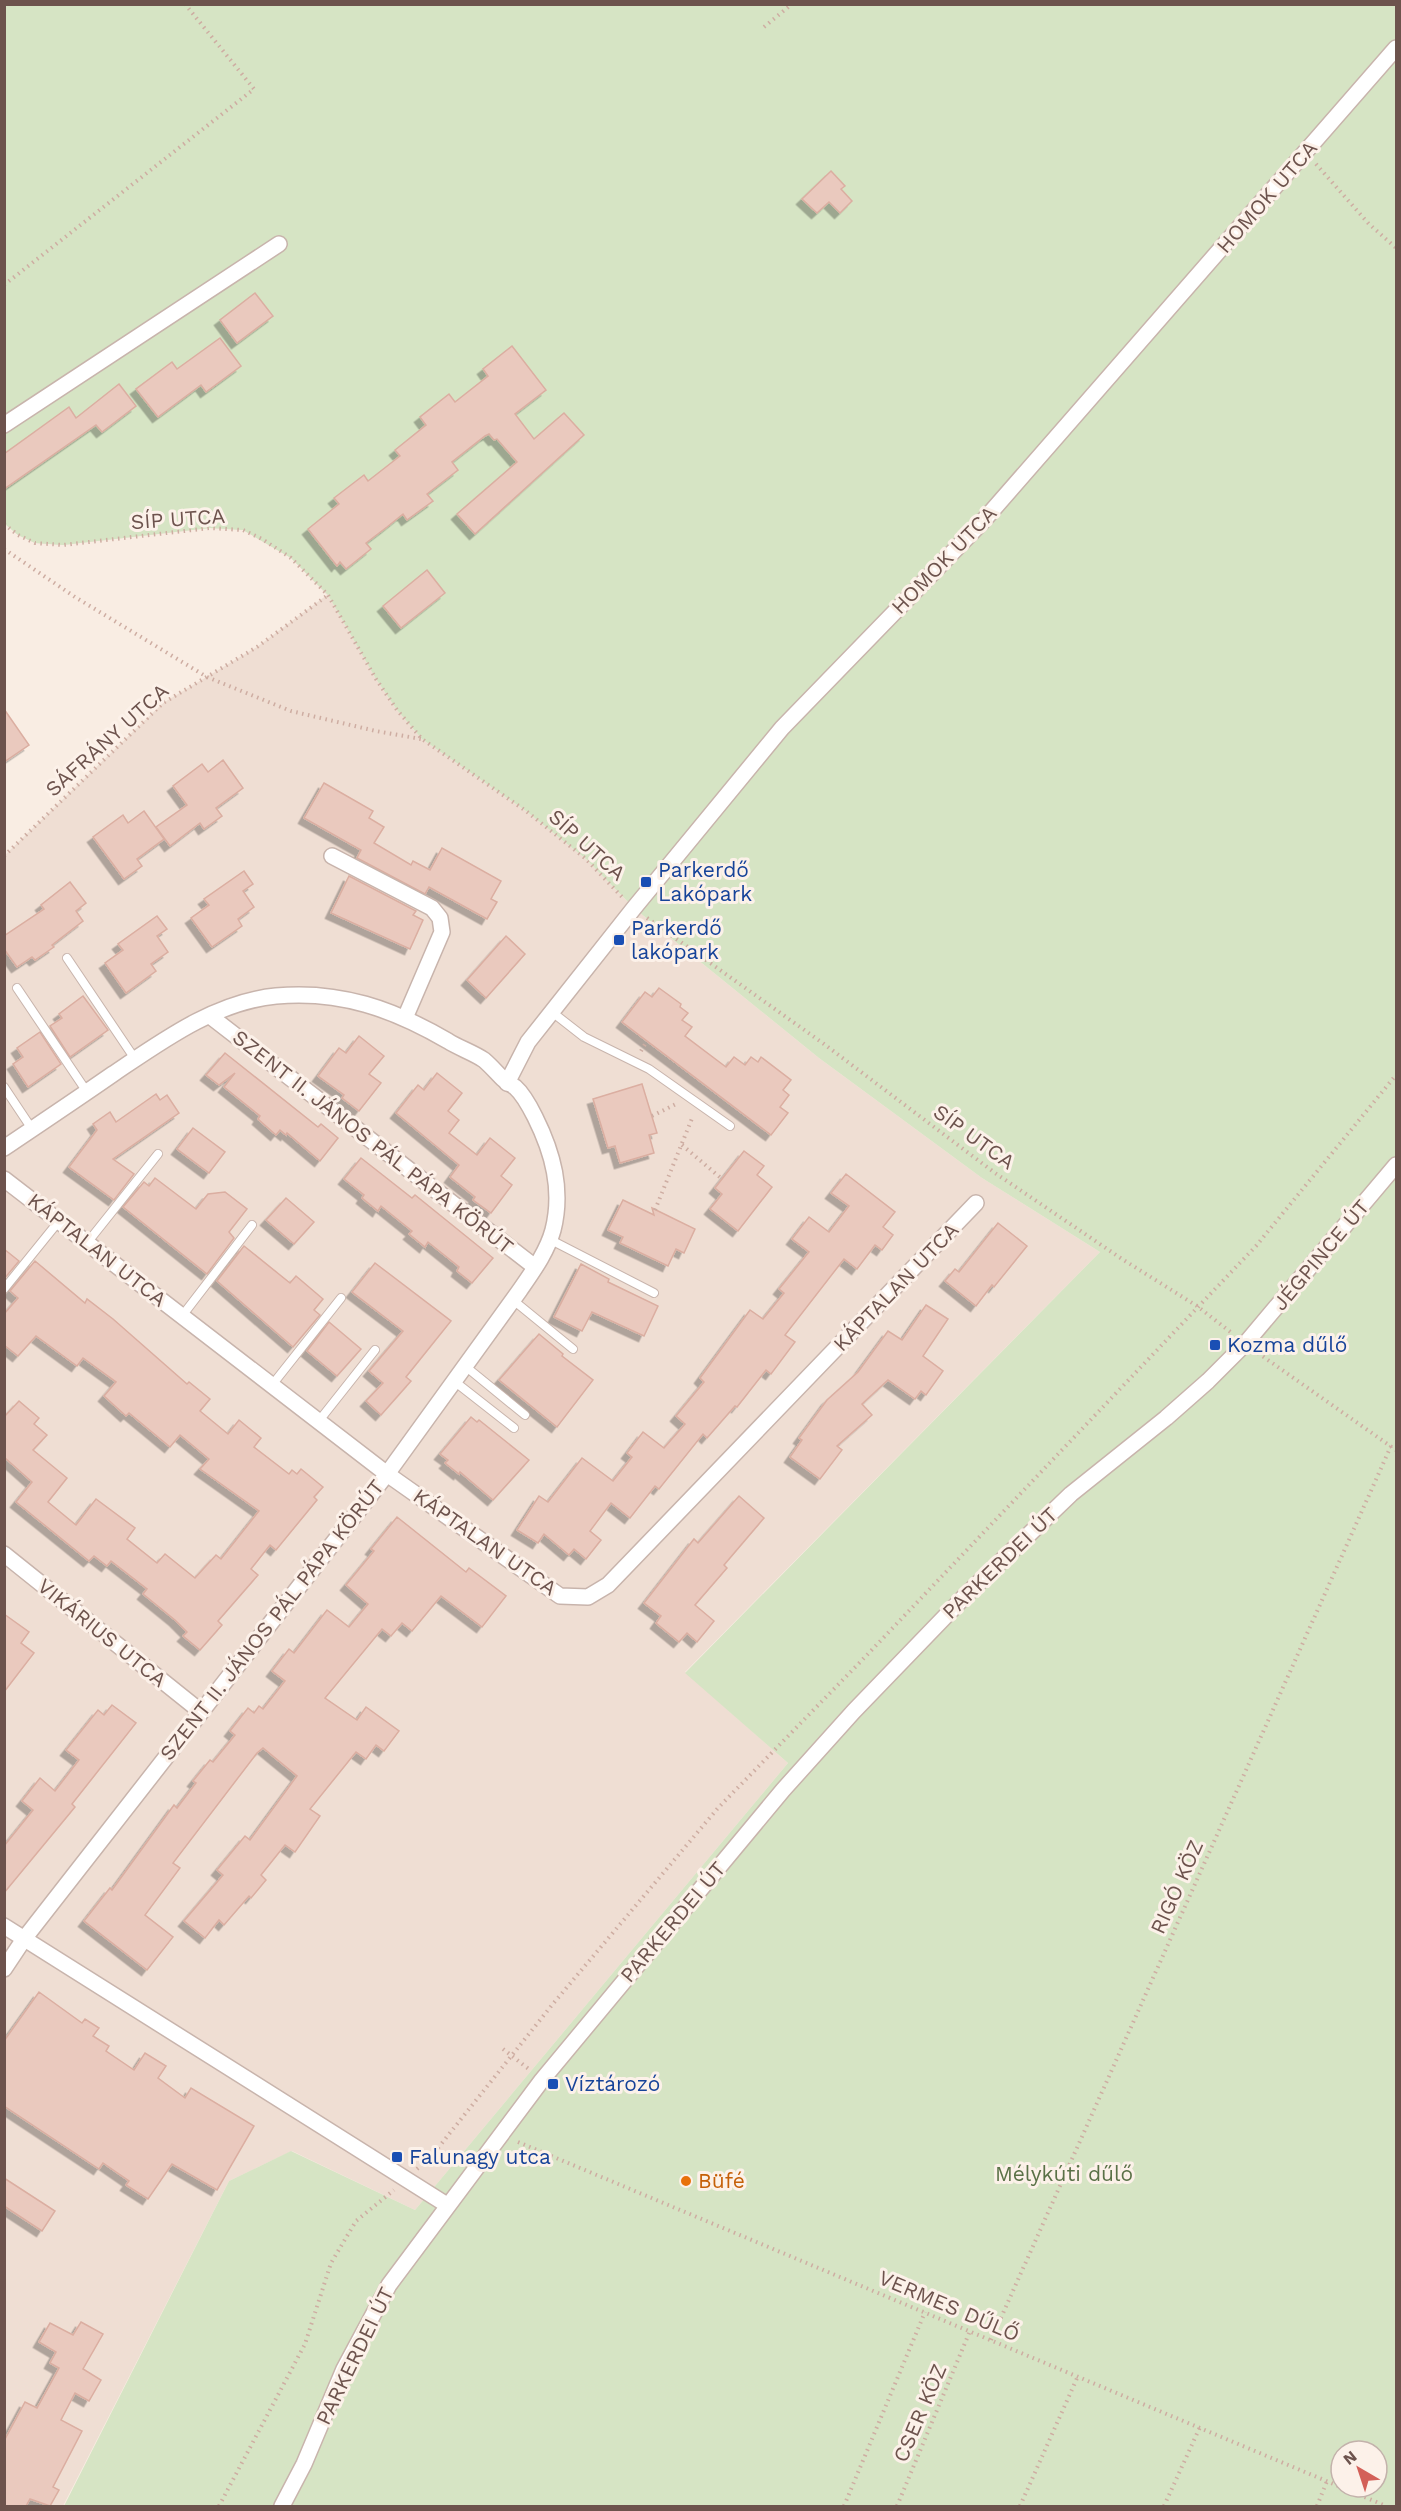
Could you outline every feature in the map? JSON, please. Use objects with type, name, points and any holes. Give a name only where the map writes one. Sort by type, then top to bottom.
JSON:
[{"type":"street","name":"HOMOK UTCA","points":[[507,1083],[528,1042],[634,908],[782,728],[984,520],[1396,48]]},
{"type":"street","points":[[4,425],[279,244]]},
{"type":"street","points":[[332,856],[432,908],[440,918],[442,932],[405,1018]]},
{"type":"street","name":"SZENT II. JÁNOS PÁL PÁPA KÖRÚT","points":[[4,1148],[161,1042],[210,1016],[274,996],[313,996],[345,999],[386,1010],[483,1060],[507,1083],[515,1087],[528,1105],[549,1144],[556,1171],[558,1199],[553,1231],[535,1267],[513,1300],[387,1474],[24,1939],[4,1969]]},
{"type":"street","name":"SZENT II. JÁNOS PÁL PÁPA KÖRÚT","points":[[210,1016],[535,1267]]},
{"type":"street","name":"JÉGPINCE ÚT","points":[[1166,1418],[1245,1344],[1396,1165]]},
{"type":"street","name":"KÁPTALAN UTCA","points":[[4,1179],[387,1474],[560,1596],[588,1597],[608,1585],[976,1203]]},
{"type":"street","name":"PARKERDEI ÚT","points":[[282,2506],[304,2464],[364,2326],[389,2284],[542,2080],[776,1799],[854,1711],[964,1597],[1071,1494],[1166,1418]]},
{"type":"street","name":"VIKÁRIUS UTCA","points":[[4,1554],[200,1712]]},
{"type":"street","points":[[4,1926],[447,2205]]},
{"type":"lane","points":[[67,957],[135,1059]]},
{"type":"lane","points":[[17,988],[87,1092]]},
{"type":"lane","points":[[552,1012],[584,1037],[649,1069],[730,1126]]},
{"type":"lane","points":[[4,1087],[32,1129]]},
{"type":"lane","points":[[87,1243],[158,1154]]},
{"type":"lane","points":[[4,1289],[59,1221]]},
{"type":"lane","points":[[182,1316],[252,1226]]},
{"type":"lane","points":[[549,1239],[654,1293]]},
{"type":"lane","points":[[272,1385],[341,1298]]},
{"type":"lane","points":[[513,1300],[573,1350]]},
{"type":"lane","points":[[318,1422],[375,1350]]},
{"type":"lane","points":[[465,1366],[525,1415]]},
{"type":"lane","points":[[454,1381],[514,1428]]},
{"type":"path","points":[[4,285],[254,89],[185,4]]},
{"type":"path","points":[[764,27],[792,4]]},
{"type":"path","points":[[1306,153],[1369,224],[1396,248]]},
{"type":"path","name":"SÍP UTCA","points":[[4,524],[18,535],[35,543],[63,545],[210,528],[243,530],[291,558],[327,595],[376,680],[397,710],[422,739],[526,811],[586,859],[634,908],[824,1044],[995,1173],[1122,1259],[1197,1306],[1245,1344],[1396,1450]]},
{"type":"path","points":[[4,549],[75,597],[207,677],[291,711],[422,739]]},
{"type":"path","name":"SÁFRÁNY UTCA","points":[[4,856],[164,703],[257,647],[327,595]]},
{"type":"path","points":[[652,1116],[690,1097]]},
{"type":"path","points":[[655,1210],[699,1103]]},
{"type":"path","points":[[682,1145],[722,1179]]},
{"type":"path","name":"RIGÓ KÖZ","points":[[991,2340],[1391,1446]]},
{"type":"path","points":[[503,2049],[542,2080]]},
{"type":"path","name":"VERMES DŰLŐ","points":[[501,2134],[1386,2506]]},
{"type":"path","points":[[844,2506],[925,2312]]},
{"type":"path","name":"CSER KÖZ","points":[[897,2506],[970,2331]]},
{"type":"path","points":[[1020,2506],[1078,2376]]},
{"type":"path","points":[[1164,2506],[1200,2427]]},
{"type":"path","points":[[1317,2506],[1327,2481]]},
{"type":"shaded area","points":[[5,5],[328,595],[376,679],[397,710],[422,739],[526,811],[586,859],[634,908],[819,1058],[982,1178],[1100,1252],[685,1672],[788,1763],[415,2210],[292,2151],[229,2181],[63,2506],[4,2506],[4,856],[163,703],[257,647],[327,595],[291,558],[243,530],[210,528],[63,545],[35,543],[18,535],[5,524]]},
{"type":"green space","name":"Mélykúti dűlő","points":[[4,5],[1396,5],[1396,2506],[64,2506],[229,2181],[291,2151],[415,2210],[788,1763],[685,1673],[1100,1252],[982,1178],[819,1058],[634,908],[586,859],[526,811],[422,739],[397,710],[376,679],[328,595],[291,558],[243,530],[210,528],[63,545],[35,543],[18,535],[5,524]]},
{"type":"building","points":[[831,171],[845,186],[841,189],[852,201],[840,213],[829,202],[817,213],[802,199]]},
{"type":"building","points":[[255,293],[273,316],[237,343],[220,320]]},
{"type":"building","points":[[220,338],[241,366],[206,392],[201,385],[158,417],[136,389],[172,362],[177,369]]},
{"type":"building","points":[[512,346],[546,390],[515,414],[534,439],[564,413],[584,435],[475,534],[457,514],[517,462],[497,439],[494,440],[489,434],[485,436],[452,462],[458,470],[427,494],[433,501],[407,520],[403,514],[366,543],[371,549],[346,569],[340,562],[337,566],[308,529],[339,504],[334,498],[364,475],[368,481],[400,456],[395,450],[426,425],[420,417],[449,394],[455,402],[488,376],[483,369]]},
{"type":"building","points":[[119,384],[136,406],[102,432],[96,425],[4,489],[4,454],[69,407],[76,418]]},
{"type":"building","points":[[427,570],[445,593],[401,628],[383,606]]},
{"type":"building","points":[[4,709],[29,745],[4,762]]},
{"type":"building","points":[[223,760],[243,788],[216,808],[222,816],[204,829],[200,823],[170,846],[156,827],[187,805],[173,786],[202,764],[208,772]]},
{"type":"building","points":[[324,783],[373,811],[369,818],[384,827],[374,843],[411,865],[413,861],[430,870],[442,848],[501,881],[491,899],[497,902],[487,919],[429,887],[425,894],[357,858],[361,850],[304,818]]},
{"type":"building","points":[[144,811],[164,839],[137,859],[142,866],[124,879],[93,837],[123,815],[128,823]]},
{"type":"building","points":[[244,871],[253,884],[243,891],[254,907],[238,919],[242,926],[212,947],[191,918],[209,905],[204,899]]},
{"type":"building","points":[[349,876],[416,911],[413,915],[423,920],[410,949],[331,913]]},
{"type":"building","points":[[70,882],[86,903],[76,911],[83,921],[52,945],[54,947],[35,960],[32,957],[17,967],[4,949],[4,936],[44,909],[41,905]]},
{"type":"building","points":[[157,916],[167,929],[157,936],[168,952],[151,964],[156,971],[126,993],[105,963],[123,950],[118,944]]},
{"type":"building","points":[[506,936],[525,954],[486,998],[467,980]]},
{"type":"building","points":[[659,988],[681,1004],[680,1007],[688,1013],[682,1020],[692,1027],[685,1036],[726,1067],[734,1057],[745,1065],[751,1057],[758,1062],[761,1057],[791,1080],[783,1090],[789,1095],[780,1107],[788,1113],[771,1135],[622,1022],[645,992],[652,997]]},
{"type":"building","points":[[83,996],[108,1030],[70,1057],[50,1026],[62,1018],[59,1014]]},
{"type":"building","points":[[40,1032],[61,1064],[28,1087],[13,1064],[23,1057],[17,1048]]},
{"type":"building","points":[[359,1036],[384,1056],[369,1074],[381,1083],[359,1111],[342,1098],[344,1095],[318,1076],[339,1048],[346,1053]]},
{"type":"building","points":[[225,1053],[318,1127],[321,1124],[338,1138],[320,1161],[287,1133],[286,1135],[280,1130],[276,1135],[258,1119],[260,1116],[224,1087],[235,1073],[219,1085],[206,1075]]},
{"type":"building","points":[[437,1073],[462,1093],[448,1111],[459,1120],[449,1133],[477,1155],[490,1138],[515,1158],[501,1176],[512,1185],[491,1213],[473,1200],[475,1197],[450,1177],[459,1165],[396,1113],[418,1085],[424,1090]]},
{"type":"building","points":[[642,1084],[657,1133],[649,1135],[654,1153],[620,1163],[615,1146],[608,1148],[593,1099]]},
{"type":"building","points":[[156,1094],[160,1100],[167,1095],[179,1113],[113,1159],[134,1174],[114,1200],[69,1167],[97,1130],[93,1124],[110,1112],[116,1122]]},
{"type":"building","points":[[193,1128],[225,1152],[209,1173],[177,1149]]},
{"type":"building","points":[[744,1151],[764,1166],[757,1175],[772,1187],[738,1231],[710,1209],[722,1194],[715,1188]]},
{"type":"building","points":[[361,1158],[412,1198],[415,1195],[493,1258],[472,1283],[457,1271],[459,1267],[428,1242],[425,1247],[409,1234],[412,1231],[381,1206],[378,1211],[362,1198],[364,1195],[344,1179]]},
{"type":"building","points":[[846,1174],[895,1212],[883,1227],[893,1235],[882,1250],[875,1245],[857,1269],[844,1259],[785,1335],[795,1342],[771,1374],[766,1370],[737,1407],[735,1406],[707,1438],[703,1434],[659,1489],[655,1486],[630,1518],[611,1503],[590,1531],[601,1540],[586,1559],[574,1549],[569,1555],[544,1534],[538,1543],[517,1530],[539,1496],[548,1502],[582,1458],[613,1481],[632,1457],[627,1453],[643,1432],[664,1448],[685,1424],[676,1416],[704,1382],[700,1378],[750,1310],[763,1319],[784,1293],[779,1289],[809,1252],[792,1239],[809,1217],[829,1232],[849,1206],[831,1193]]},
{"type":"building","points":[[155,1178],[196,1209],[208,1194],[225,1192],[247,1209],[229,1232],[234,1238],[207,1274],[123,1207],[144,1182],[149,1186]]},
{"type":"building","points":[[286,1198],[314,1222],[294,1244],[266,1220]]},
{"type":"building","points":[[623,1200],[654,1215],[652,1208],[695,1229],[684,1253],[676,1249],[668,1266],[620,1243],[623,1237],[608,1230]]},
{"type":"building","points":[[998,1223],[1027,1246],[976,1306],[945,1281],[955,1269],[959,1272]]},
{"type":"building","points":[[244,1246],[290,1283],[296,1276],[323,1299],[314,1310],[320,1315],[293,1347],[217,1281]]},
{"type":"building","points":[[4,1249],[19,1261],[4,1279]]},
{"type":"building","points":[[35,1261],[85,1303],[87,1299],[113,1319],[187,1384],[189,1382],[210,1399],[200,1411],[228,1434],[239,1420],[261,1438],[254,1447],[289,1474],[292,1470],[297,1474],[301,1469],[323,1487],[314,1497],[317,1500],[276,1550],[270,1545],[251,1569],[258,1575],[218,1621],[222,1625],[200,1650],[183,1636],[187,1632],[175,1620],[143,1594],[147,1589],[111,1561],[107,1566],[94,1556],[89,1561],[16,1502],[32,1482],[4,1457],[4,1417],[19,1401],[39,1418],[34,1424],[47,1435],[33,1450],[67,1478],[48,1502],[76,1525],[96,1499],[135,1528],[127,1539],[157,1563],[165,1554],[195,1578],[216,1555],[221,1559],[259,1511],[200,1469],[209,1459],[180,1435],[170,1447],[129,1413],[126,1416],[104,1396],[116,1382],[83,1358],[77,1366],[36,1336],[18,1356],[4,1345],[4,1314],[18,1298],[10,1291]]},
{"type":"building","points":[[375,1263],[451,1321],[406,1377],[411,1381],[381,1415],[366,1401],[383,1383],[369,1371],[403,1331],[352,1292]]},
{"type":"building","points":[[581,1264],[609,1279],[608,1282],[658,1306],[644,1336],[592,1312],[582,1331],[554,1317]]},
{"type":"building","points":[[926,1305],[948,1319],[923,1356],[943,1371],[926,1395],[921,1391],[915,1399],[888,1380],[862,1404],[872,1415],[837,1446],[842,1450],[820,1479],[790,1457],[802,1440],[799,1438],[827,1400],[858,1372],[888,1331],[902,1340]]},
{"type":"building","points":[[329,1322],[361,1349],[337,1376],[307,1351]]},
{"type":"building","points":[[539,1334],[563,1354],[562,1356],[593,1380],[557,1427],[499,1380]]},
{"type":"building","points":[[471,1417],[477,1422],[479,1420],[529,1460],[493,1500],[460,1472],[459,1474],[445,1463],[448,1460],[440,1454]]},
{"type":"building","points":[[739,1496],[764,1518],[724,1565],[727,1568],[695,1605],[714,1621],[697,1642],[687,1633],[679,1642],[656,1623],[661,1616],[644,1603],[694,1539],[698,1543]]},
{"type":"building","points":[[397,1517],[466,1572],[469,1568],[506,1596],[482,1627],[441,1596],[412,1631],[402,1623],[391,1636],[382,1629],[325,1698],[357,1720],[366,1707],[399,1731],[384,1751],[376,1745],[366,1759],[356,1752],[310,1809],[320,1816],[295,1852],[285,1845],[261,1875],[266,1880],[251,1898],[249,1896],[224,1925],[219,1920],[205,1938],[184,1921],[223,1875],[217,1870],[245,1836],[250,1840],[297,1776],[263,1748],[257,1753],[173,1863],[180,1868],[145,1915],[173,1937],[147,1970],[84,1921],[110,1888],[112,1890],[174,1805],[177,1808],[196,1783],[193,1781],[210,1760],[213,1762],[235,1735],[230,1731],[248,1708],[254,1713],[259,1706],[263,1709],[285,1681],[272,1671],[289,1649],[294,1653],[327,1610],[349,1627],[368,1604],[346,1585],[374,1551],[371,1549]]},
{"type":"building","points":[[4,1614],[29,1632],[21,1643],[34,1653],[4,1692]]},
{"type":"building","points":[[112,1705],[136,1723],[72,1804],[75,1807],[4,1893],[4,1846],[33,1810],[22,1801],[40,1778],[55,1791],[79,1760],[66,1750],[98,1710],[104,1715]]},
{"type":"building","points":[[39,1992],[82,2023],[85,2019],[99,2028],[93,2036],[109,2046],[106,2051],[134,2070],[145,2053],[166,2066],[158,2078],[185,2098],[191,2088],[254,2126],[217,2190],[172,2164],[148,2199],[126,2185],[129,2181],[103,2163],[99,2169],[4,2106],[4,2041]]},
{"type":"building","points":[[4,2178],[55,2211],[42,2231],[4,2206]]},
{"type":"building","points":[[81,2322],[103,2334],[83,2369],[101,2380],[89,2401],[75,2393],[61,2420],[82,2431],[53,2487],[59,2490],[50,2506],[30,2499],[26,2506],[4,2506],[4,2441],[25,2402],[37,2408],[59,2368],[50,2363],[56,2352],[39,2342],[50,2323],[73,2335]]},
{"type":"place","name":"Parkerdő Lakópark","points":[[646,882]]},
{"type":"place","name":"Parkerdő lakópark","points":[[619,940]]},
{"type":"place","name":"Kozma dűlő","points":[[1215,1345]]},
{"type":"place","name":"Víztározó","points":[[553,2084]]},
{"type":"place","name":"Falunagy utca","points":[[397,2157]]},
{"type":"place","name":"Büfé","points":[[686,2181]]}]
